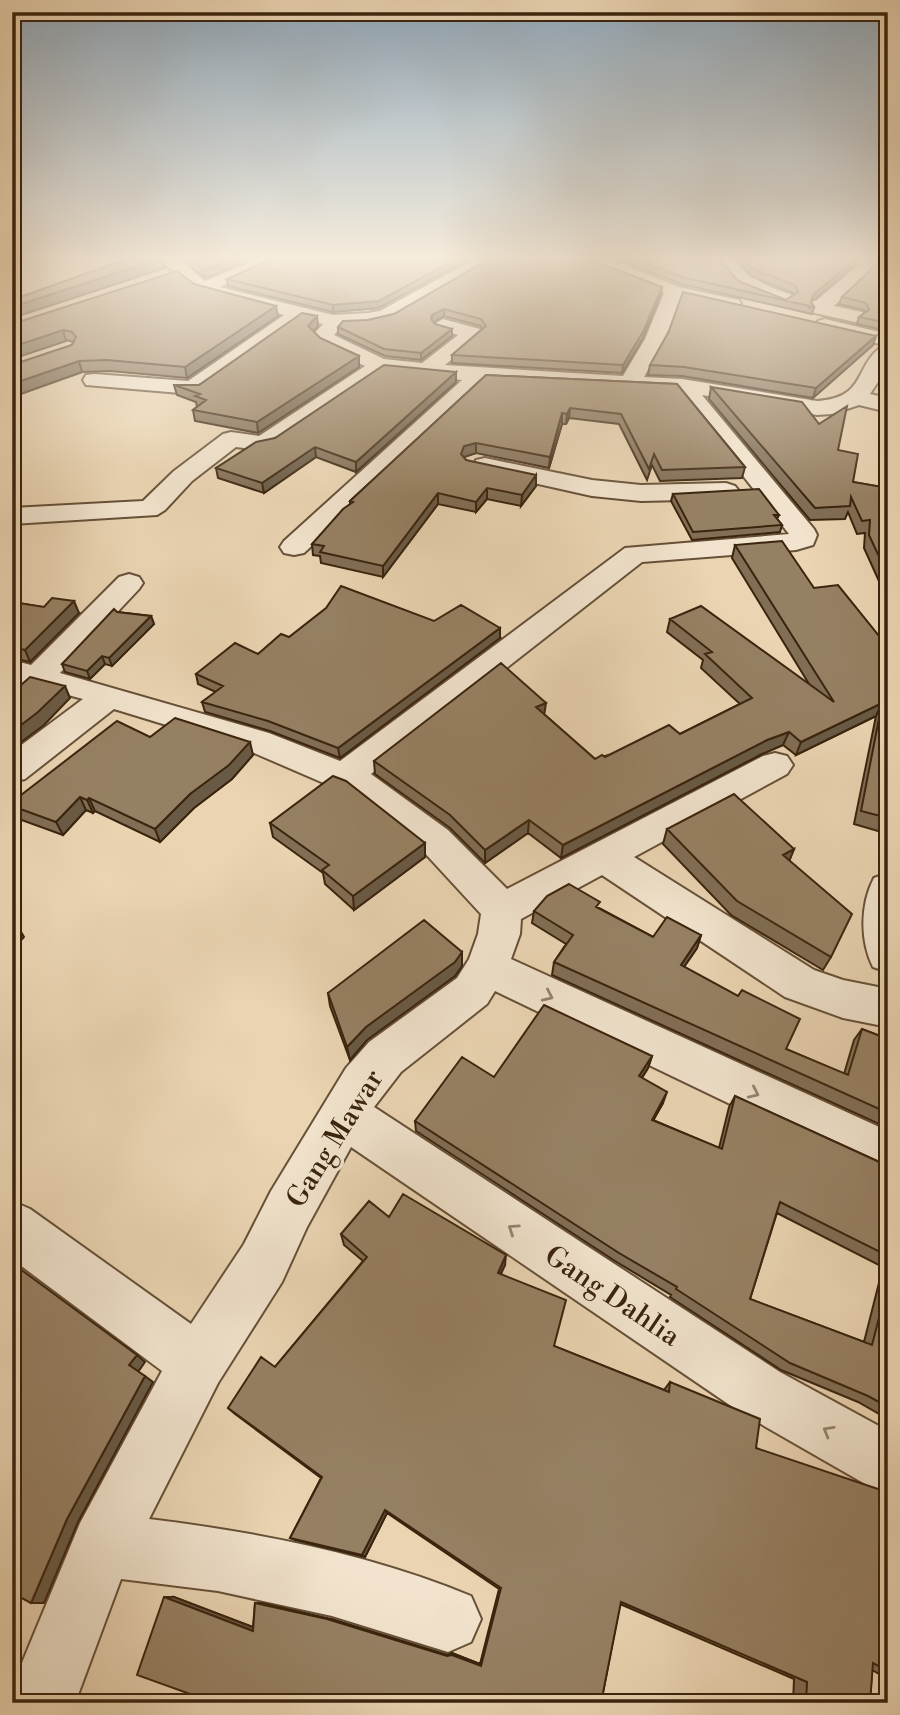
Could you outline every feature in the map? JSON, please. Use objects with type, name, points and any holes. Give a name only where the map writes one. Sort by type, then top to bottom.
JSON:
[{"type":"street","points":[[94,380],[192,388],[265,337]]},
{"type":"street","points":[[324,337],[380,365],[480,375],[682,385],[817,408],[832,407],[857,398],[888,405]]},
{"type":"street","points":[[426,370],[468,337]]},
{"type":"street","points":[[631,381],[656,337]]},
{"type":"street","points":[[857,398],[888,350]]},
{"type":"street","points":[[12,516],[148,509],[156,505],[168,489],[231,439],[259,443],[267,441],[380,365]]},
{"type":"street","points":[[294,547],[480,375]]},
{"type":"street","points":[[345,776],[635,554],[796,542],[803,539],[804,535],[682,385]]},
{"type":"street","points":[[475,463],[592,488],[641,493],[710,492],[763,486]]},
{"type":"street","points":[[25,673],[129,583]]},
{"type":"street","points":[[25,673],[257,741],[345,776],[362,785],[435,840],[502,910],[775,765]]},
{"type":"street","points":[[12,770],[109,696]]},
{"type":"street","points":[[603,856],[800,984],[843,999],[888,1008]]},
{"type":"street","points":[[888,889],[884,939],[888,955]]},
{"type":"street","name":"Gang Mawar","points":[[40,1703],[102,1545],[198,1363],[263,1263],[289,1209],[362,1083],[385,1057],[471,991],[486,967],[499,934],[502,910]]},
{"type":"street","points":[[486,967],[888,1156]]},
{"type":"street","name":"Gang Dahlia","points":[[345,1115],[673,1336],[761,1392],[888,1464]]},
{"type":"street","points":[[12,1227],[198,1363]]},
{"type":"street","points":[[102,1545],[244,1565],[332,1584],[448,1619]]},
{"type":"building","points":[[12,337],[42,337],[12,347]]},
{"type":"building","points":[[76,337],[230,337],[185,367],[107,360],[79,361],[12,384],[12,365],[72,345]]},
{"type":"building","points":[[268,337],[319,337],[359,356],[257,422],[193,410],[206,400],[195,396],[200,394],[174,385],[199,385]]},
{"type":"building","points":[[359,337],[442,337],[421,353],[384,349]]},
{"type":"building","points":[[473,337],[640,337],[623,365],[452,355]]},
{"type":"building","points":[[666,337],[875,337],[816,388],[684,367],[650,365]]},
{"type":"building","points":[[384,365],[456,372],[356,462],[315,447],[262,483],[216,468],[256,442],[275,438]]},
{"type":"building","points":[[486,375],[677,384],[745,467],[662,470],[654,454],[649,469],[621,414],[570,408],[567,414],[562,413],[550,457],[476,443],[464,446],[461,454],[466,460],[536,475],[522,495],[487,488],[476,502],[438,493],[383,566],[320,552],[324,546],[312,544],[343,509],[353,502],[350,501]]},
{"type":"building","points":[[711,387],[802,402],[819,424],[847,406],[838,450],[858,454],[853,482],[888,488],[888,576],[869,535],[870,520],[862,521],[851,497],[850,506],[815,508]]},
{"type":"building","points":[[759,489],[779,515],[774,515],[782,525],[693,532],[673,494]]},
{"type":"building","points":[[782,541],[814,588],[838,585],[888,647],[888,818],[861,811],[882,703],[801,742],[789,732],[767,740],[563,845],[529,820],[485,850],[450,815],[374,761],[501,663],[546,703],[536,707],[595,759],[602,755],[605,757],[669,725],[680,734],[752,698],[705,654],[712,652],[670,619],[701,606],[834,702],[735,545]]},
{"type":"building","points":[[341,586],[434,621],[461,605],[500,628],[338,748],[268,721],[202,702],[223,686],[196,674],[235,643],[258,654],[281,634],[289,637],[326,608]]},
{"type":"building","points":[[52,598],[74,601],[25,650],[12,647],[12,602],[44,607]]},
{"type":"building","points":[[114,609],[117,612],[151,616],[109,658],[102,656],[87,671],[62,664]]},
{"type":"building","points":[[30,677],[65,686],[12,732],[12,693]]},
{"type":"building","points":[[175,718],[250,742],[229,765],[190,794],[155,829],[89,798],[87,800],[80,797],[56,822],[12,806],[12,802],[117,721],[150,737]]},
{"type":"building","points":[[333,776],[346,781],[425,843],[353,896],[322,870],[329,865],[270,823]]},
{"type":"building","points":[[734,794],[794,849],[783,855],[852,914],[831,957],[737,901],[667,829]]},
{"type":"building","points":[[569,884],[600,902],[596,907],[653,937],[667,917],[701,935],[681,965],[738,996],[742,990],[800,1019],[786,1049],[848,1075],[862,1029],[888,1039],[888,1113],[554,962],[573,935],[534,911],[547,896]]},
{"type":"building","points":[[424,920],[462,952],[455,962],[366,1027],[347,1047],[328,993]]},
{"type":"building","points":[[544,1005],[652,1056],[639,1076],[667,1092],[652,1120],[722,1149],[735,1096],[888,1166],[888,1256],[780,1202],[750,1299],[872,1345],[888,1283],[888,1407],[790,1363],[676,1289],[677,1287],[619,1253],[415,1121],[462,1057],[494,1077]]},
{"type":"building","points":[[403,1194],[506,1255],[498,1273],[566,1300],[554,1346],[669,1392],[670,1382],[760,1419],[756,1448],[884,1491],[884,1511],[888,1513],[888,1671],[873,1663],[870,1703],[806,1703],[807,1682],[621,1602],[601,1703],[215,1703],[137,1675],[164,1597],[253,1631],[255,1603],[327,1619],[481,1666],[501,1588],[385,1510],[362,1555],[290,1538],[322,1477],[228,1408],[261,1357],[275,1367],[367,1257],[341,1234],[369,1201],[389,1217]]},
{"type":"building","points":[[12,1263],[137,1355],[129,1365],[145,1376],[67,1519],[31,1603],[12,1593]]}]
